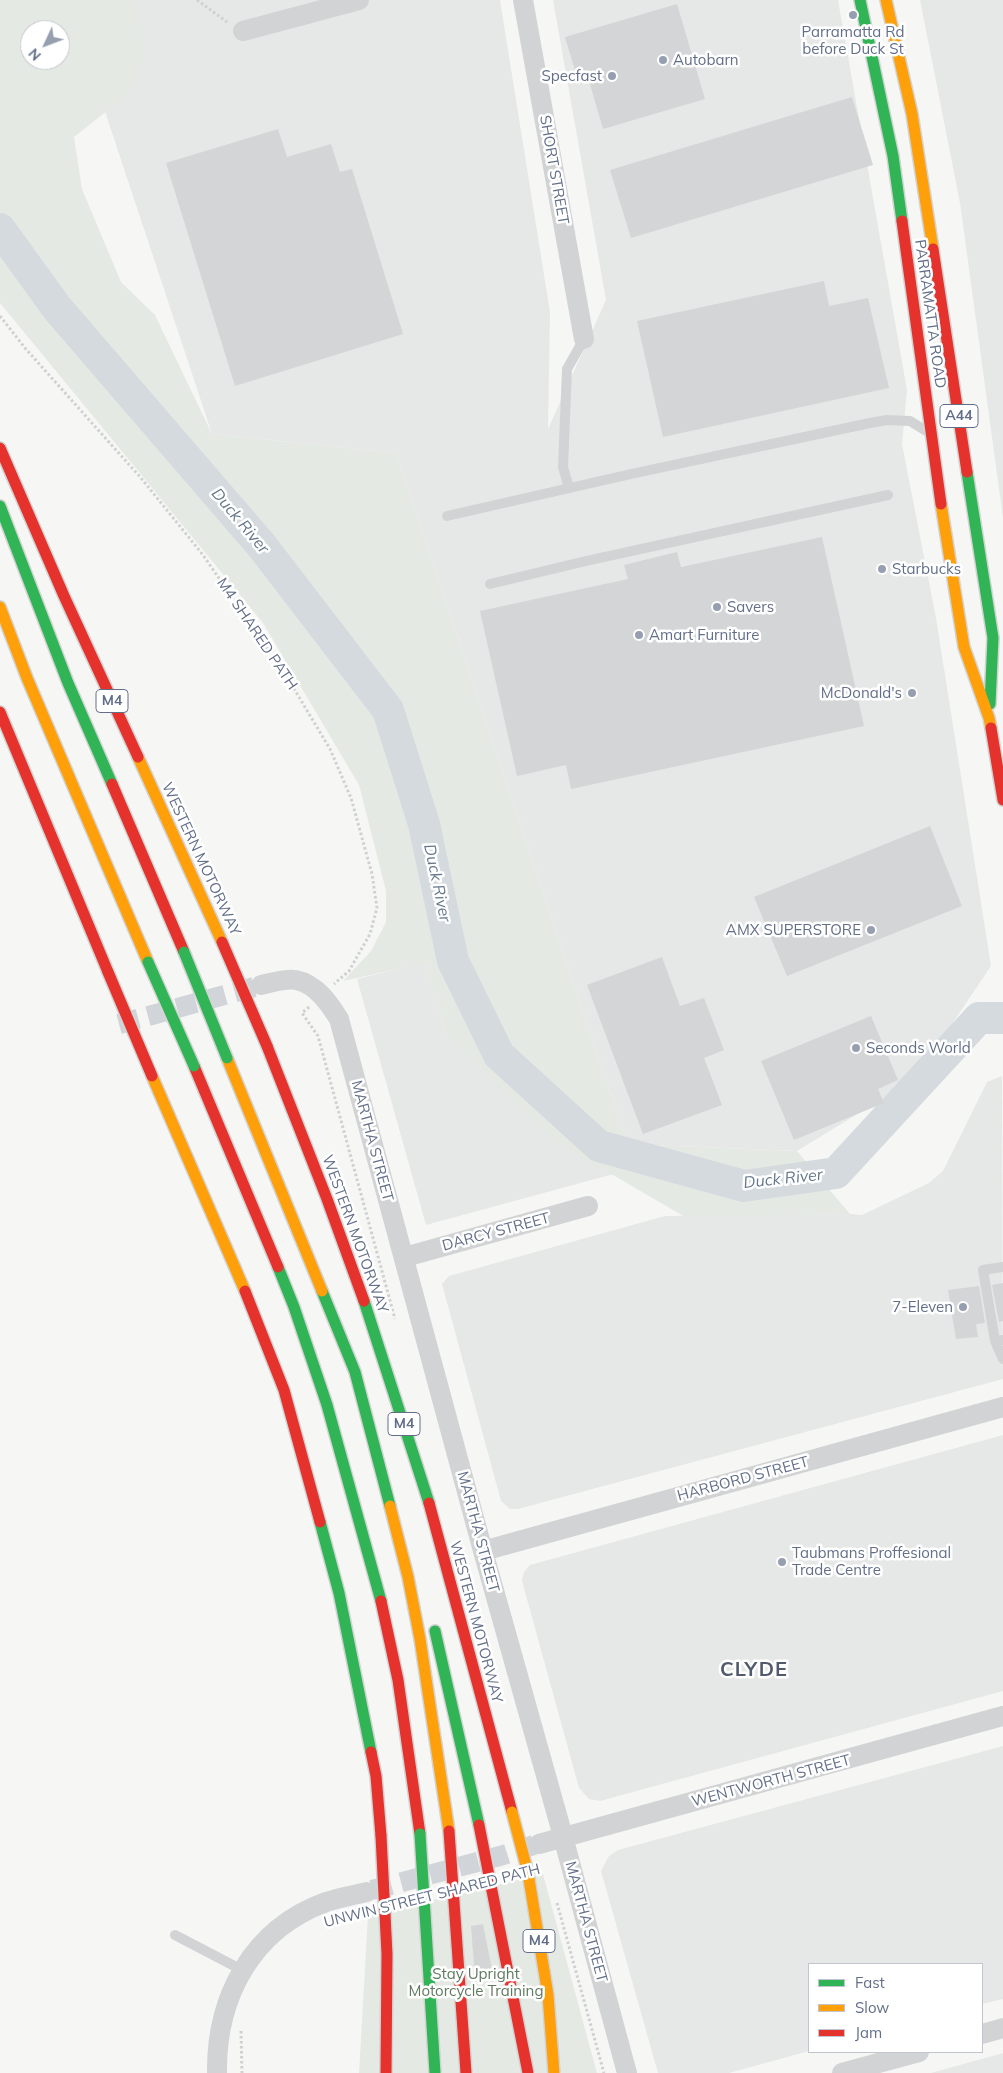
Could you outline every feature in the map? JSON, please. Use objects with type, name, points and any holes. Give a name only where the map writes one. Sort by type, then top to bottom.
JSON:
[{"type":"highway","name":"PARRAMATTA ROAD","points":[[860,0],[893,156],[931,433],[964,647],[990,718],[1003,800]]},
{"type":"highway","name":"PARRAMATTA ROAD","points":[[886,0],[912,114],[993,638],[990,718]]},
{"type":"highway","name":"WESTERN MOTORWAY","points":[[0,448],[64,596],[222,942],[267,1046],[316,1169],[378,1342],[415,1458],[528,1873],[548,1995],[554,2073]]},
{"type":"highway","name":"M4","points":[[0,506],[68,683],[184,952],[355,1372],[408,1577],[448,1810],[466,2073]]},
{"type":"highway","points":[[0,607],[27,678],[194,1066],[294,1307],[327,1404],[378,1584],[398,1680],[420,1834],[435,2073]]},
{"type":"highway","points":[[0,712],[152,1076],[240,1276],[284,1390],[339,1593],[376,1776],[385,1887],[388,2042],[386,2073]]},
{"type":"highway","points":[[355,1372],[400,1499]]},
{"type":"highway","points":[[432,1619],[451,1693],[479,1825],[528,2073]]},
{"type":"street","points":[[243,31],[358,0]]},
{"type":"street","name":"SHORT STREET","points":[[523,0],[584,339]]},
{"type":"street","points":[[261,985],[296,980],[310,986],[321,995]]},
{"type":"street","name":"MARTHA STREET","points":[[321,995],[339,1019],[627,2073]]},
{"type":"street","name":"DARCY STREET","points":[[404,1257],[588,1206]]},
{"type":"street","name":"HARBORD STREET","points":[[483,1551],[1003,1407]]},
{"type":"street","name":"WENTWORTH STREET","points":[[539,1844],[1003,1716]]},
{"type":"street","points":[[217,2073],[218,2039],[224,2011],[242,1970],[264,1943],[296,1917],[326,1902],[367,1892]]},
{"type":"street","points":[[983,2034],[1003,2028]]},
{"type":"street","points":[[842,2073],[915,2053]]},
{"type":"lane","points":[[569,488],[563,467],[567,369],[584,339]]},
{"type":"lane","points":[[447,516],[887,420],[910,422],[931,433]]},
{"type":"lane","points":[[490,584],[586,560],[888,495]]},
{"type":"lane","points":[[1003,1267],[983,1270],[1003,1359]]},
{"type":"lane","points":[[175,1936],[242,1970]]},
{"type":"path","points":[[197,0],[243,31]]},
{"type":"path","name":"M4 SHARED PATH","points":[[0,316],[25,348],[141,478],[203,555],[290,682],[330,750],[351,798],[372,874],[377,908],[370,934],[349,971],[321,995]]},
{"type":"path","points":[[555,1894],[604,2073]]},
{"type":"path","points":[[242,2030],[242,2073]]},
{"type":"shaded area","points":[[68,0],[500,0],[550,312],[548,429],[606,300],[553,0],[838,0],[907,390],[902,444],[936,618],[991,966],[915,1079],[797,1151],[628,1144],[396,453],[212,434]]},
{"type":"shaded area","points":[[920,0],[1003,0],[1003,518],[960,203]]},
{"type":"shaded area","points":[[424,962],[447,1036],[621,1172],[426,1225],[357,979]]},
{"type":"shaded area","points":[[1002,1076],[1003,1379],[518,1509],[510,1509],[501,1501],[442,1284],[449,1276],[665,1216],[862,1215],[929,1183],[943,1171],[987,1082]]},
{"type":"shaded area","points":[[1003,1435],[1003,1691],[600,1801],[589,1799],[579,1788],[522,1581],[524,1572],[530,1565]]},
{"type":"shaded area","points":[[1003,1746],[1003,1999],[983,2004],[983,1963],[808,1963],[808,2051],[729,2073],[658,2073],[601,1871],[609,1856],[618,1850]]},
{"type":"shaded area","points":[[1003,2053],[1003,2073],[931,2073]]},
{"type":"green space","points":[[0,0],[128,0],[139,12],[146,54],[131,92],[74,137],[82,189],[121,282],[155,315],[212,434],[396,453],[628,1144],[797,1151],[850,1214],[685,1217],[558,1143],[447,1036],[424,963],[343,981],[371,951],[386,922],[386,891],[359,785],[263,623],[0,303]]},
{"type":"green space","name":"Stay Upright Motorcycle Training","points":[[543,1874],[597,2073],[359,2073],[368,1915]]},
{"type":"building","points":[[677,4],[705,99],[603,129],[587,74],[577,77],[565,37]]},
{"type":"building","points":[[852,97],[873,165],[631,238],[610,170]]},
{"type":"building","points":[[278,129],[287,157],[331,144],[340,172],[352,169],[403,334],[235,386],[166,163]]},
{"type":"building","points":[[824,281],[829,306],[868,298],[889,388],[663,437],[637,321]]},
{"type":"building","points":[[822,537],[864,726],[571,789],[566,765],[517,776],[480,611],[628,579],[624,565],[677,552],[681,567]]},
{"type":"building","points":[[930,826],[962,906],[787,976],[754,897]]},
{"type":"building","points":[[662,957],[680,1006],[704,998],[724,1050],[704,1058],[722,1105],[643,1134],[587,985]]},
{"type":"building","points":[[871,1016],[898,1080],[878,1089],[884,1103],[794,1140],[761,1061]]},
{"type":"building","points":[[1003,1283],[1003,1321],[999,1322],[992,1285]]},
{"type":"building","name":"7-Eleven","points":[[979,1286],[985,1323],[976,1324],[978,1337],[956,1339],[948,1290]]},
{"type":"building","points":[[483,1924],[493,1975],[475,1978],[471,1926]]},
{"type":"waterway","name":"Duck River","points":[[0,229],[57,308],[262,546],[388,710],[424,824],[453,961],[499,1055],[599,1146],[744,1186],[836,1173],[979,1018],[1003,1018]]},
{"type":"tunnel","points":[[119,1024],[254,987]]},
{"type":"tunnel","points":[[372,1890],[534,1845]]},
{"type":"traffic: fast","points":[[860,0],[893,156],[902,221]]},
{"type":"traffic: fast","points":[[967,472],[993,638],[990,704]]},
{"type":"traffic: fast","points":[[0,506],[68,683],[112,784]]},
{"type":"traffic: fast","points":[[184,952],[227,1058]]},
{"type":"traffic: fast","points":[[148,962],[194,1066]]},
{"type":"traffic: fast","points":[[278,1267],[294,1307],[327,1405],[381,1601]]},
{"type":"traffic: fast","points":[[322,1291],[355,1372],[390,1506]]},
{"type":"traffic: fast","points":[[364,1301],[429,1503]]},
{"type":"traffic: fast","points":[[320,1522],[339,1593],[371,1752]]},
{"type":"traffic: fast","points":[[435,1631],[479,1825]]},
{"type":"traffic: fast","points":[[420,1834],[435,2073]]},
{"type":"traffic: slow","points":[[886,0],[912,114],[933,249]]},
{"type":"traffic: slow","points":[[941,504],[964,647],[991,728]]},
{"type":"traffic: slow","points":[[0,607],[27,678],[148,962]]},
{"type":"traffic: slow","points":[[138,757],[222,942]]},
{"type":"traffic: slow","points":[[227,1058],[322,1291]]},
{"type":"traffic: slow","points":[[152,1076],[245,1291]]},
{"type":"traffic: slow","points":[[390,1506],[408,1577],[420,1639],[449,1831]]},
{"type":"traffic: slow","points":[[512,1812],[528,1873],[548,1995],[554,2073]]},
{"type":"traffic: jam","points":[[902,221],[941,504]]},
{"type":"traffic: jam","points":[[933,249],[967,472]]},
{"type":"traffic: jam","points":[[0,448],[64,596],[138,757]]},
{"type":"traffic: jam","points":[[0,712],[108,972]]},
{"type":"traffic: jam","points":[[991,728],[1003,800]]},
{"type":"traffic: jam","points":[[112,784],[184,952]]},
{"type":"traffic: jam","points":[[222,942],[267,1046]]},
{"type":"traffic: jam","points":[[108,972],[152,1076]]},
{"type":"traffic: jam","points":[[267,1046],[327,1199],[364,1301]]},
{"type":"traffic: jam","points":[[194,1066],[278,1267]]},
{"type":"traffic: jam","points":[[245,1291],[284,1390],[320,1522]]},
{"type":"traffic: jam","points":[[429,1503],[512,1812]]},
{"type":"traffic: jam","points":[[381,1601],[398,1680],[420,1834]]},
{"type":"traffic: jam","points":[[371,1752],[376,1776],[381,1836]]},
{"type":"traffic: jam","points":[[479,1825],[528,2073]]},
{"type":"traffic: jam","points":[[449,1831],[466,2073]]},
{"type":"traffic: jam","points":[[381,1836],[387,1954],[386,2073]]},
{"type":"place","name":"Parramatta Rd before Duck St","points":[[853,15]]},
{"type":"place","name":"Autobarn","points":[[663,60]]},
{"type":"place","name":"Specfast","points":[[612,76]]},
{"type":"place","name":"Starbucks","points":[[882,569]]},
{"type":"place","name":"Savers","points":[[717,607]]},
{"type":"place","name":"Amart Furniture","points":[[639,635]]},
{"type":"place","name":"McDonald's","points":[[912,693]]},
{"type":"place","name":"AMX SUPERSTORE","points":[[871,930]]},
{"type":"place","name":"Seconds World","points":[[856,1048]]},
{"type":"place","name":"7-Eleven","points":[[963,1307]]},
{"type":"place","name":"Taubmans Proffesional Trade Centre","points":[[782,1562]]},
{"type":"district","name":"CLYDE","points":[[754,1670]]}]
